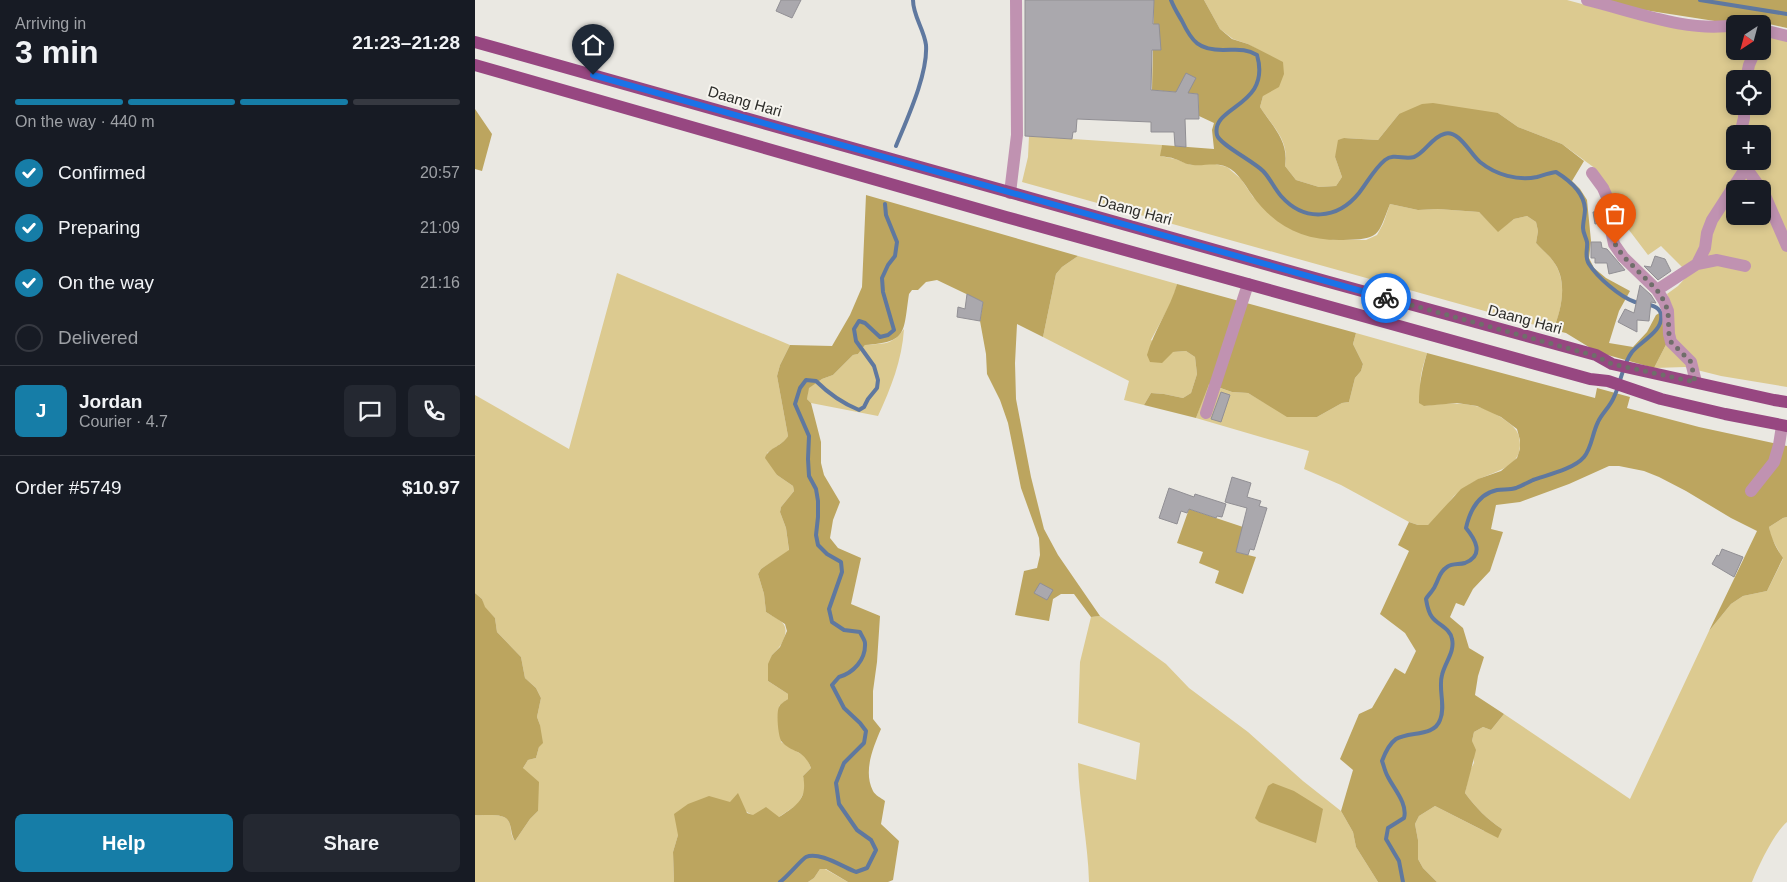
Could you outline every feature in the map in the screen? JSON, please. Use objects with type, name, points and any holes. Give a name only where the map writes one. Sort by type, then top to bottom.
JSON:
[{"type":"main road","name":"Daang Hari","points":[[475,42],[1596,356],[1612,364],[1787,402]]},
{"type":"main road","points":[[475,65],[977,209],[1590,379],[1608,381],[1661,398],[1784,426]]},
{"type":"main road","points":[[1229,278],[1235,256]]},
{"type":"street","points":[[1010,193],[1017,135],[1016,0]]},
{"type":"street","points":[[1587,0],[1657,19],[1712,26],[1726,25]]},
{"type":"street","points":[[1771,35],[1787,36]]},
{"type":"street","points":[[1697,264],[1705,248],[1707,233],[1712,220],[1740,170]]},
{"type":"street","points":[[1593,173],[1603,188],[1610,204],[1611,230],[1615,244],[1628,262],[1657,290],[1668,311],[1671,342],[1691,362],[1695,382]]},
{"type":"street","points":[[1771,212],[1787,246]]},
{"type":"street","points":[[1657,290],[1697,264],[1717,260],[1745,266]]},
{"type":"street","points":[[1206,413],[1248,284]]},
{"type":"street","points":[[1751,491],[1774,462],[1784,426]]},
{"type":"shaded area","points":[[1154,0],[1204,0],[1220,29],[1232,39],[1248,44],[1283,62],[1284,74],[1279,87],[1263,96],[1260,107],[1279,135],[1285,149],[1285,166],[1296,180],[1319,187],[1336,186],[1342,177],[1335,157],[1338,140],[1344,138],[1378,140],[1399,114],[1422,104],[1433,103],[1498,113],[1518,127],[1562,144],[1584,161],[1572,181],[1587,200],[1591,241],[1589,258],[1594,268],[1606,278],[1630,291],[1619,311],[1609,343],[1633,347],[1647,332],[1656,315],[1672,306],[1673,331],[1654,368],[1597,352],[1566,333],[1553,330],[1561,304],[1561,277],[1553,261],[1536,243],[1538,231],[1536,222],[1527,216],[1514,219],[1498,232],[1479,212],[1438,209],[1418,210],[1390,204],[1379,230],[1371,237],[1343,240],[1316,238],[1291,230],[1270,216],[1238,175],[1231,169],[1215,164],[1191,165],[1160,156],[1162,145],[1214,149],[1212,130],[1214,123],[1199,116],[1198,94],[1152,90]]},
{"type":"shaded area","points":[[1204,0],[1567,0],[1608,11],[1726,29],[1726,60],[1771,60],[1771,35],[1787,39],[1787,387],[1721,376],[1685,367],[1654,368],[1673,331],[1672,306],[1667,294],[1689,274],[1661,246],[1648,255],[1629,230],[1596,169],[1562,144],[1518,127],[1498,113],[1399,114],[1378,140],[1344,138],[1335,157],[1342,177],[1336,186],[1319,187],[1296,180],[1285,166],[1286,157],[1283,142],[1260,107],[1263,96],[1262,52],[1248,44],[1233,39],[1220,29]]},
{"type":"shaded area","points":[[1606,0],[1787,0],[1787,28],[1771,24],[1771,15],[1726,15],[1726,22],[1721,22],[1644,10]]},
{"type":"shaded area","points":[[475,109],[492,134],[482,171],[475,169]]},
{"type":"shaded area","points":[[1029,136],[1162,145],[1161,156],[1191,165],[1211,163],[1227,167],[1241,179],[1253,197],[1333,240],[1366,240],[1377,235],[1390,204],[1418,210],[1438,209],[1479,212],[1498,231],[1514,219],[1527,216],[1536,222],[1538,231],[1536,243],[1553,261],[1561,277],[1561,304],[1556,322],[1553,330],[1022,182],[1028,157]]},
{"type":"shaded area","points":[[866,195],[1078,256],[1062,267],[1056,274],[1043,337],[1017,324],[1016,399],[1031,477],[1044,529],[1058,555],[1100,616],[1091,617],[1074,594],[1061,594],[1053,599],[1049,621],[1015,615],[1024,571],[1037,568],[1040,555],[1039,538],[1021,488],[1008,423],[1000,400],[987,374],[986,354],[980,321],[983,302],[937,280],[926,282],[918,290],[912,290],[909,294],[904,326],[896,338],[879,344],[865,345],[858,354],[853,355],[833,375],[822,379],[809,388],[807,399],[811,403],[821,442],[821,463],[824,475],[840,502],[833,520],[830,538],[838,548],[861,558],[851,604],[880,616],[873,691],[873,719],[881,729],[870,760],[869,776],[873,791],[885,801],[881,824],[899,841],[893,880],[888,882],[848,882],[826,869],[820,869],[814,878],[808,882],[674,882],[673,852],[678,835],[674,814],[688,804],[709,796],[730,802],[738,793],[747,813],[753,815],[766,807],[779,817],[799,801],[804,791],[803,776],[811,768],[805,757],[786,746],[779,736],[778,710],[780,705],[788,699],[788,694],[768,681],[768,664],[772,655],[780,647],[787,631],[785,624],[766,612],[764,594],[758,574],[761,569],[789,550],[786,528],[780,512],[781,507],[794,491],[793,486],[777,475],[765,458],[770,451],[788,436],[777,376],[790,345],[832,346],[850,315],[862,287]]},
{"type":"shaded area","points":[[1078,256],[1177,284],[1173,299],[1151,340],[1173,352],[1186,351],[1195,357],[1197,374],[1191,393],[1183,398],[1151,393],[1144,405],[1124,400],[1129,381],[1043,337],[1056,274],[1062,267]]},
{"type":"shaded area","points":[[617,273],[790,345],[777,376],[788,436],[786,440],[767,453],[777,475],[793,486],[794,491],[781,507],[780,512],[786,528],[789,551],[761,569],[758,574],[764,594],[766,612],[782,622],[785,628],[782,643],[772,655],[768,681],[788,694],[788,699],[779,706],[781,742],[806,757],[811,768],[803,776],[806,788],[798,804],[779,817],[752,815],[730,802],[678,835],[673,852],[674,882],[475,882],[475,815],[494,815],[507,819],[515,841],[538,811],[523,768],[528,760],[536,758],[539,747],[540,725],[537,717],[541,698],[536,688],[525,678],[521,657],[497,632],[495,618],[484,607],[482,599],[475,593],[475,395],[569,449]]},
{"type":"shaded area","points":[[1177,284],[1356,333],[1353,344],[1363,364],[1361,371],[1355,378],[1349,402],[1342,403],[1317,417],[1287,417],[1248,393],[1232,392],[1209,384],[1196,418],[1144,405],[1151,393],[1183,398],[1191,393],[1197,374],[1195,357],[1186,351],[1173,352],[1162,363],[1150,362],[1147,355]]},
{"type":"shaded area","points":[[904,329],[901,352],[895,374],[878,416],[811,403],[807,399],[808,388],[822,379],[833,375],[853,355],[858,354],[865,345],[887,343]]},
{"type":"shaded area","points":[[1356,333],[1427,353],[1421,379],[1424,406],[1465,404],[1483,408],[1509,423],[1519,436],[1519,452],[1512,463],[1463,489],[1454,496],[1441,513],[1428,525],[1418,525],[1409,522],[1341,485],[1304,469],[1309,451],[1196,418],[1208,384],[1232,392],[1248,393],[1265,403],[1317,417],[1342,403],[1349,402],[1355,378],[1361,371],[1363,364],[1353,344]]},
{"type":"shaded area","points":[[1427,353],[1595,398],[1597,388],[1630,397],[1627,408],[1699,427],[1787,446],[1787,517],[1769,527],[1771,536],[1783,558],[1767,591],[1743,596],[1731,604],[1709,631],[1757,531],[1659,477],[1644,471],[1619,466],[1609,466],[1569,484],[1520,502],[1496,505],[1491,529],[1503,532],[1490,571],[1473,589],[1464,606],[1456,603],[1450,617],[1463,628],[1469,648],[1484,657],[1475,695],[1504,714],[1491,730],[1483,727],[1474,732],[1472,741],[1476,750],[1465,793],[1482,813],[1502,829],[1498,838],[1435,806],[1419,816],[1415,824],[1418,840],[1418,859],[1423,868],[1437,882],[1378,882],[1356,847],[1353,832],[1341,811],[1353,770],[1340,759],[1359,714],[1372,708],[1395,668],[1405,674],[1416,651],[1405,633],[1380,614],[1409,551],[1398,545],[1409,522],[1418,525],[1428,525],[1461,489],[1478,479],[1501,471],[1517,458],[1520,449],[1517,429],[1501,417],[1477,406],[1457,403],[1424,406],[1419,403],[1421,378]]},
{"type":"shaded area","points":[[1189,509],[1243,527],[1236,552],[1256,557],[1243,594],[1215,583],[1219,571],[1199,563],[1203,552],[1177,543]]},
{"type":"shaded area","points":[[1787,517],[1787,822],[1772,841],[1752,882],[1437,882],[1423,868],[1418,859],[1418,840],[1415,824],[1419,816],[1435,806],[1484,831],[1502,829],[1482,813],[1465,793],[1470,770],[1474,763],[1472,741],[1474,732],[1483,727],[1491,730],[1504,714],[1630,799],[1709,631],[1731,604],[1743,596],[1767,591],[1783,559],[1771,537],[1769,527]]},
{"type":"shaded area","points":[[475,593],[482,599],[485,607],[495,618],[497,632],[521,657],[525,678],[536,688],[541,698],[537,717],[543,743],[539,747],[536,758],[528,760],[523,768],[539,782],[538,811],[515,841],[507,819],[494,815],[475,815]]},
{"type":"shaded area","points":[[1100,616],[1166,664],[1189,688],[1248,732],[1303,781],[1341,811],[1353,832],[1356,847],[1378,882],[1089,882],[1078,763],[1136,780],[1140,743],[1078,723],[1080,662],[1091,617]]},
{"type":"shaded area","points":[[1273,783],[1294,791],[1323,809],[1316,843],[1259,822],[1255,818],[1268,786]]},
{"type":"shaded area","points":[[820,869],[825,869],[848,882],[808,882],[814,878]]},
{"type":"building","points":[[781,0],[801,0],[792,18],[776,11]]},
{"type":"building","points":[[1025,0],[1154,0],[1153,24],[1159,24],[1161,50],[1152,50],[1151,90],[1176,92],[1186,73],[1196,78],[1188,93],[1198,94],[1199,119],[1185,119],[1186,147],[1175,146],[1174,132],[1151,132],[1151,122],[1077,119],[1076,132],[1073,132],[1072,139],[1025,136]]},
{"type":"building","points":[[1602,211],[1603,223],[1595,224],[1593,212]]},
{"type":"building","points":[[1591,242],[1601,242],[1602,248],[1607,249],[1625,270],[1609,274],[1607,263],[1595,263],[1595,258],[1591,258]]},
{"type":"building","points":[[1655,256],[1665,259],[1671,271],[1658,280],[1644,266],[1651,267]]},
{"type":"building","points":[[1640,285],[1651,295],[1656,303],[1651,302],[1649,321],[1637,320],[1637,332],[1618,322],[1625,309],[1634,313]]},
{"type":"building","points":[[967,294],[983,302],[980,321],[957,317],[958,307],[965,309]]},
{"type":"building","points":[[1221,392],[1230,395],[1221,422],[1211,419]]},
{"type":"building","points":[[1232,477],[1251,483],[1247,497],[1261,501],[1259,506],[1267,508],[1254,550],[1250,549],[1248,555],[1236,552],[1247,508],[1225,502]]},
{"type":"building","points":[[1169,488],[1194,497],[1195,494],[1226,504],[1222,517],[1217,516],[1216,518],[1189,509],[1187,513],[1181,511],[1177,524],[1159,518]]},
{"type":"building","points":[[1722,549],[1743,557],[1734,577],[1712,564]]},
{"type":"building","points":[[1040,583],[1053,590],[1047,600],[1034,593]]},
{"type":"waterway","points":[[896,146],[916,96],[926,57],[925,39],[913,6],[913,0]]},
{"type":"waterway","points":[[1171,0],[1189,34],[1197,43],[1215,50],[1245,50],[1257,55],[1259,72],[1256,85],[1249,96],[1222,118],[1217,125],[1217,135],[1224,143],[1263,171],[1281,196],[1290,204],[1310,214],[1331,213],[1341,209],[1359,193],[1385,160],[1392,157],[1414,157],[1440,136],[1449,133],[1455,135],[1464,143],[1486,167],[1500,174],[1530,178],[1556,172],[1571,183],[1579,192],[1584,203],[1583,230],[1587,242],[1586,256],[1589,264],[1597,275],[1616,291],[1635,302],[1654,306],[1661,314],[1661,320],[1656,331],[1636,348],[1629,357],[1614,397],[1598,422],[1589,449],[1584,457],[1574,465],[1560,471],[1516,488],[1490,492],[1480,499],[1470,515],[1466,528],[1475,542],[1475,556],[1465,563],[1451,565],[1444,569],[1426,599],[1431,615],[1434,620],[1449,632],[1453,644],[1441,680],[1442,715],[1437,725],[1432,729],[1396,739],[1389,746],[1382,761],[1387,775],[1404,807],[1404,818],[1388,828],[1386,839],[1399,861],[1403,882]]},
{"type":"waterway","points":[[1700,0],[1787,14]]},
{"type":"waterway","points":[[780,882],[806,857],[817,856],[831,860],[856,872],[867,868],[876,850],[871,840],[857,830],[839,804],[836,783],[844,763],[864,743],[866,731],[844,708],[832,685],[839,677],[858,665],[865,649],[865,643],[860,632],[844,630],[832,622],[829,609],[842,572],[841,562],[827,554],[818,545],[816,535],[818,501],[816,489],[809,476],[809,436],[795,404],[800,388],[806,380],[816,381],[836,398],[859,410],[864,407],[877,388],[878,380],[874,366],[856,341],[854,329],[859,321],[865,323],[880,337],[888,335],[894,330],[883,292],[882,278],[895,256],[897,242],[886,215],[885,204]]},
{"type":"way so far","points":[[1386,298],[1596,356],[1612,364],[1695,382],[1691,362],[1671,342],[1669,334],[1670,320],[1664,301],[1657,290],[1623,256],[1615,244]]},
{"type":"route","points":[[593,75],[1386,298]]}]
